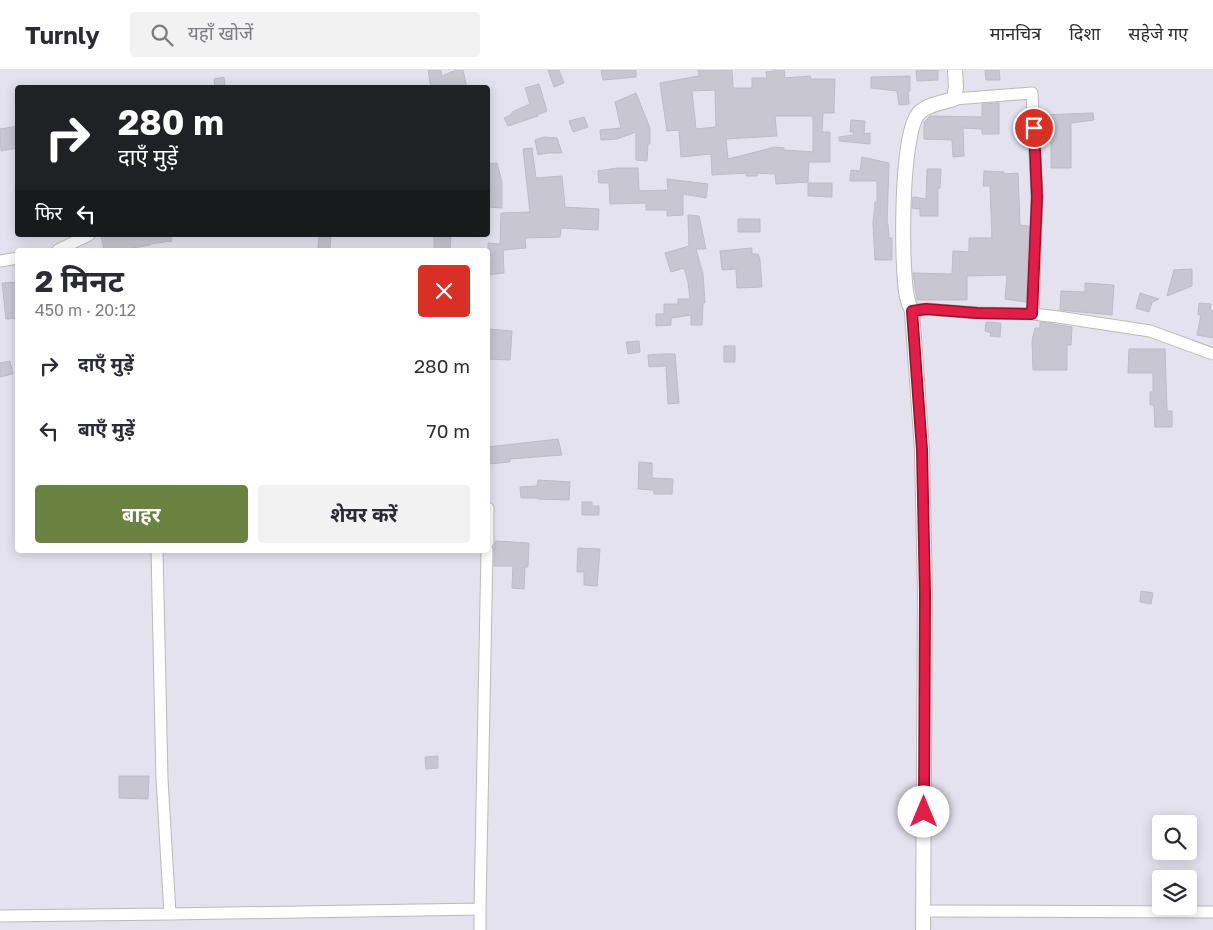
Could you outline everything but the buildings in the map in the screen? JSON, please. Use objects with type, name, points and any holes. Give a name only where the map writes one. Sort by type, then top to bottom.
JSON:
[{"type":"street","points":[[954,99],[956,87],[955,70]]},
{"type":"street","points":[[923,930],[925,594],[922,450],[912,311],[907,298],[903,211],[912,125],[920,112],[954,99],[1032,93],[1037,197],[1032,314]]},
{"type":"street","points":[[62,248],[85,237]]},
{"type":"street","points":[[0,261],[15,258]]},
{"type":"street","points":[[912,311],[926,309],[977,313],[1032,314],[1150,331],[1203,352],[1213,354]]},
{"type":"street","points":[[158,553],[162,779],[170,914]]},
{"type":"street","points":[[480,930],[487,553]]},
{"type":"street","points":[[0,916],[480,909]]},
{"type":"street","points":[[924,911],[1213,912]]},
{"type":"route","points":[[924,812],[925,594],[922,450],[912,311],[926,309],[977,313],[1032,314],[1037,197],[1034,128]]}]
